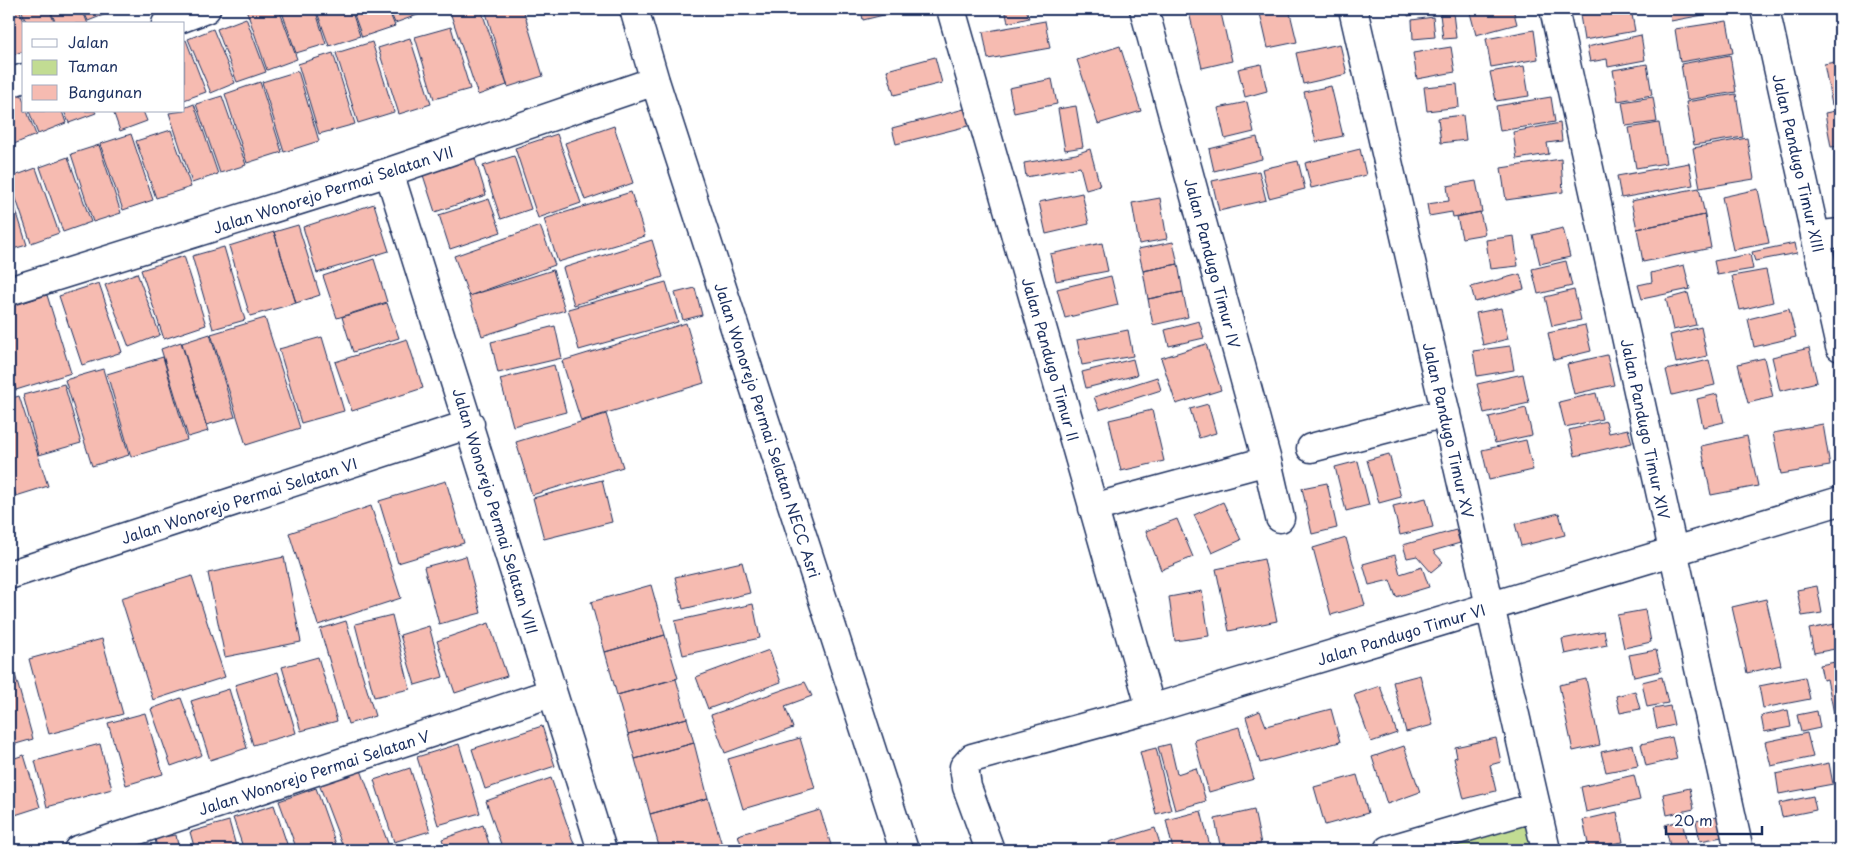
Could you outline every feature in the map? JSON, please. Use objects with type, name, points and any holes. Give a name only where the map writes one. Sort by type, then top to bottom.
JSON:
[{"type":"street","points":[[171,22],[206,9]]},
{"type":"street","name":"Jalan Wonorejo Permai Selatan NECC Asri","points":[[634,9],[655,81],[904,850]]},
{"type":"street","name":"Jalan Pandugo Timur II","points":[[951,9],[1092,508],[1151,709]]},
{"type":"street","name":"Jalan Pandugo Timur IV","points":[[1144,9],[1267,461],[1280,518]]},
{"type":"street","name":"Jalan Pandugo Timur XV","points":[[1353,9],[1546,850]]},
{"type":"street","name":"Jalan Pandugo Timur XIV","points":[[1554,9],[1739,850]]},
{"type":"street","name":"Jalan Pandugo Timur XIII","points":[[1765,9],[1828,234],[1840,347]]},
{"type":"street","points":[[9,84],[22,79]]},
{"type":"street","name":"Jalan Wonorejo Permai Selatan VII","points":[[9,291],[389,172],[655,81]]},
{"type":"street","name":"Jalan Wonorejo Permai Selatan VIII","points":[[389,172],[470,424],[551,693],[602,850]]},
{"type":"street","points":[[1311,448],[1446,413]]},
{"type":"street","name":"Jalan Wonorejo Permai Selatan VI","points":[[9,575],[470,424]]},
{"type":"street","points":[[1092,508],[1267,461]]},
{"type":"street","name":"Jalan Pandugo Timur VI","points":[[990,850],[967,787],[964,767],[972,758],[1151,709],[1840,501]]},
{"type":"street","name":"Jalan Wonorejo Permai Selatan V","points":[[78,850],[551,693]]},
{"type":"street","points":[[1388,850],[1536,807]]},
{"type":"green space","points":[[1536,807],[1546,850],[1385,850]]},
{"type":"building","points":[[9,9],[19,9],[24,22],[22,22],[22,52],[9,56]]},
{"type":"building","points":[[21,9],[49,9],[54,22],[26,22]]},
{"type":"building","points":[[50,9],[82,9],[87,22],[55,22]]},
{"type":"building","points":[[83,9],[109,9],[111,12],[88,21]]},
{"type":"building","points":[[246,9],[279,9],[297,59],[267,70]]},
{"type":"building","points":[[281,9],[315,9],[326,44],[296,53]]},
{"type":"building","points":[[316,9],[351,9],[360,36],[329,46]]},
{"type":"building","points":[[352,9],[388,9],[395,26],[362,37]]},
{"type":"building","points":[[389,9],[422,9],[423,13],[395,23]]},
{"type":"building","points":[[449,9],[481,9],[507,85],[478,95]]},
{"type":"building","points":[[485,9],[523,9],[543,76],[508,87]]},
{"type":"building","points":[[861,9],[908,9],[863,20]]},
{"type":"building","points":[[1005,9],[1026,9],[1029,18],[1008,23]]},
{"type":"building","points":[[1201,9],[1220,9],[1232,61],[1202,68],[1189,12]]},
{"type":"building","points":[[1259,9],[1289,9],[1297,42],[1268,48]]},
{"type":"building","points":[[1406,9],[1448,9],[1408,16]]},
{"type":"building","points":[[1469,9],[1513,9],[1517,24],[1476,35]]},
{"type":"building","points":[[1617,9],[1631,9],[1635,31],[1584,40],[1580,15]]},
{"type":"building","points":[[1669,9],[1719,9],[1719,12],[1671,21]]},
{"type":"building","points":[[1453,13],[1456,38],[1443,39],[1440,14]]},
{"type":"building","points":[[1433,17],[1435,37],[1413,39],[1412,20]]},
{"type":"building","points":[[246,18],[266,72],[237,82],[217,29]]},
{"type":"building","points":[[1045,21],[1050,48],[988,59],[983,32]]},
{"type":"building","points":[[1727,21],[1733,53],[1680,62],[1675,29]]},
{"type":"building","points":[[451,27],[470,89],[434,99],[415,37]]},
{"type":"building","points":[[213,29],[235,83],[211,93],[188,39]]},
{"type":"building","points":[[1534,30],[1538,59],[1491,67],[1486,39]]},
{"type":"building","points":[[1641,35],[1645,60],[1608,67],[1607,59],[1590,62],[1587,47]]},
{"type":"building","points":[[410,38],[431,104],[399,114],[378,48]]},
{"type":"building","points":[[185,40],[206,92],[185,100]]},
{"type":"building","points":[[372,42],[394,112],[358,123],[336,53]]},
{"type":"building","points":[[1340,44],[1347,74],[1303,84],[1296,53]]},
{"type":"building","points":[[1120,46],[1141,111],[1098,124],[1077,60]]},
{"type":"building","points":[[1451,47],[1455,72],[1417,79],[1413,53]]},
{"type":"building","points":[[333,53],[355,124],[319,134],[298,64]]},
{"type":"building","points":[[1730,55],[1736,92],[1687,100],[1681,64]]},
{"type":"building","points":[[935,57],[942,83],[894,95],[887,70]]},
{"type":"building","points":[[1840,61],[1840,104],[1832,105],[1824,64]]},
{"type":"building","points":[[1261,64],[1267,91],[1245,97],[1238,69]]},
{"type":"building","points":[[1647,64],[1652,95],[1618,101],[1613,70]]},
{"type":"building","points":[[1524,66],[1529,96],[1496,101],[1490,72]]},
{"type":"building","points":[[298,71],[319,141],[284,152],[262,82]]},
{"type":"building","points":[[1052,79],[1057,104],[1014,113],[1009,88]]},
{"type":"building","points":[[260,82],[282,152],[247,163],[225,94]]},
{"type":"building","points":[[1457,84],[1459,107],[1427,111],[1424,87]]},
{"type":"building","points":[[1331,86],[1343,136],[1316,142],[1304,92]]},
{"type":"building","points":[[20,90],[22,112],[27,112],[36,135],[9,146],[9,94]]},
{"type":"building","points":[[1736,94],[1743,137],[1694,145],[1686,102]]},
{"type":"building","points":[[222,96],[246,165],[220,173],[196,104]]},
{"type":"building","points":[[1551,97],[1555,122],[1500,131],[1496,106]]},
{"type":"building","points":[[1653,97],[1657,122],[1626,126],[1622,102]]},
{"type":"building","points":[[1247,102],[1254,132],[1225,139],[1218,108]]},
{"type":"building","points":[[194,104],[218,174],[192,183],[169,113],[185,112],[185,108]]},
{"type":"building","points":[[1076,106],[1083,147],[1065,150],[1058,109]]},
{"type":"building","points":[[968,108],[972,125],[896,144],[892,128]]},
{"type":"building","points":[[1840,110],[1840,146],[1831,147],[1825,113]]},
{"type":"building","points":[[29,112],[62,112],[66,123],[38,134]]},
{"type":"building","points":[[64,112],[96,113],[69,123]]},
{"type":"building","points":[[113,112],[143,112],[147,121],[120,131]]},
{"type":"building","points":[[1463,115],[1466,140],[1441,143],[1438,118]]},
{"type":"building","points":[[1560,123],[1562,141],[1547,143],[1549,154],[1517,159],[1513,132]]},
{"type":"building","points":[[1659,123],[1666,163],[1636,168],[1629,128]]},
{"type":"building","points":[[614,126],[633,183],[585,200],[565,143]]},
{"type":"building","points":[[171,130],[191,187],[156,198],[136,141]]},
{"type":"building","points":[[131,134],[153,200],[123,210],[100,144]]},
{"type":"building","points":[[557,134],[581,203],[538,218],[515,148]]},
{"type":"building","points":[[1257,137],[1262,159],[1214,171],[1209,149]]},
{"type":"building","points":[[1747,138],[1754,179],[1700,188],[1693,148]]},
{"type":"building","points":[[99,145],[121,213],[93,222],[71,154]]},
{"type":"building","points":[[1090,149],[1100,186],[1086,190],[1080,167],[1026,177],[1024,163],[1076,154]]},
{"type":"building","points":[[1360,149],[1366,175],[1311,188],[1305,163]]},
{"type":"building","points":[[473,152],[486,195],[435,212],[421,169]]},
{"type":"building","points":[[514,156],[531,209],[501,219],[483,166]]},
{"type":"building","points":[[68,157],[91,222],[63,232],[40,167]]},
{"type":"building","points":[[1561,159],[1563,192],[1506,200],[1501,168]]},
{"type":"building","points":[[1298,161],[1305,189],[1269,198],[1262,169]]},
{"type":"building","points":[[1689,163],[1693,185],[1621,198],[1617,176]]},
{"type":"building","points":[[36,168],[59,233],[31,243],[9,178]]},
{"type":"building","points":[[1259,171],[1266,200],[1219,211],[1212,181]]},
{"type":"building","points":[[1476,181],[1482,212],[1453,217],[1452,212],[1429,216],[1427,204],[1449,201],[1447,186]]},
{"type":"building","points":[[9,188],[27,245],[9,250]]},
{"type":"building","points":[[1699,188],[1705,215],[1637,229],[1631,201]]},
{"type":"building","points":[[1758,189],[1769,243],[1733,250],[1722,197]]},
{"type":"building","points":[[631,192],[645,236],[558,262],[544,219]]},
{"type":"building","points":[[1082,193],[1089,224],[1046,234],[1039,202]]},
{"type":"building","points":[[1160,198],[1167,239],[1139,244],[1132,203]]},
{"type":"building","points":[[489,199],[501,232],[450,249],[439,215]]},
{"type":"building","points":[[374,204],[389,251],[317,273],[303,227]]},
{"type":"building","points":[[1480,212],[1485,234],[1462,238],[1457,217]]},
{"type":"building","points":[[1705,215],[1711,248],[1643,262],[1637,229]]},
{"type":"building","points":[[298,225],[320,295],[296,303],[274,232]]},
{"type":"building","points":[[540,226],[555,265],[469,296],[454,256]]},
{"type":"building","points":[[1563,228],[1570,257],[1540,264],[1533,235]]},
{"type":"building","points":[[274,232],[296,303],[250,316],[229,246]]},
{"type":"building","points":[[1514,236],[1518,266],[1490,269],[1486,240]]},
{"type":"building","points":[[652,240],[663,277],[574,305],[563,268]]},
{"type":"building","points":[[1173,242],[1178,264],[1143,271],[1138,249]]},
{"type":"building","points":[[1102,243],[1108,271],[1056,281],[1050,254]]},
{"type":"building","points":[[1795,243],[1797,253],[1755,261],[1752,252]]},
{"type":"building","points":[[224,247],[245,320],[213,329],[192,256]]},
{"type":"building","points":[[1750,254],[1753,269],[1717,275],[1714,261]]},
{"type":"building","points":[[184,256],[206,325],[164,339],[141,270]]},
{"type":"building","points":[[374,259],[387,302],[337,318],[323,276]]},
{"type":"building","points":[[1566,261],[1572,286],[1538,294],[1532,269]]},
{"type":"building","points":[[1178,264],[1183,292],[1148,299],[1143,271]]},
{"type":"building","points":[[1684,265],[1690,289],[1642,299],[1638,285],[1652,282],[1651,273]]},
{"type":"building","points":[[553,270],[565,310],[482,336],[469,296]]},
{"type":"building","points":[[1766,270],[1773,302],[1740,310],[1732,276]]},
{"type":"building","points":[[137,273],[160,335],[129,347],[105,285]]},
{"type":"building","points":[[1520,274],[1524,289],[1475,302],[1471,287]]},
{"type":"building","points":[[1111,276],[1118,305],[1065,318],[1057,289]]},
{"type":"building","points":[[666,282],[678,322],[579,350],[568,309]]},
{"type":"building","points":[[99,283],[122,352],[82,365],[59,296]]},
{"type":"building","points":[[695,288],[702,315],[683,320],[675,293]]},
{"type":"building","points":[[1574,290],[1581,320],[1552,326],[1545,297]]},
{"type":"building","points":[[1183,292],[1188,317],[1153,325],[1148,299]]},
{"type":"building","points":[[1688,293],[1696,325],[1673,330],[1666,299]]},
{"type":"building","points":[[47,295],[71,373],[16,390],[9,366],[9,307]]},
{"type":"building","points":[[387,303],[399,338],[353,352],[342,317]]},
{"type":"building","points":[[1501,308],[1508,339],[1483,345],[1476,313]]},
{"type":"building","points":[[1789,309],[1796,337],[1754,347],[1748,319]]},
{"type":"building","points":[[265,318],[300,428],[246,445],[211,334]]},
{"type":"building","points":[[1199,321],[1204,338],[1169,346],[1165,330]]},
{"type":"building","points":[[686,323],[704,383],[581,421],[562,361]]},
{"type":"building","points":[[1585,325],[1591,351],[1554,360],[1548,333]]},
{"type":"building","points":[[555,326],[562,358],[498,373],[491,342]]},
{"type":"building","points":[[1701,327],[1707,356],[1676,363],[1670,335]]},
{"type":"building","points":[[1128,330],[1133,356],[1082,365],[1077,340]]},
{"type":"building","points":[[210,334],[235,417],[206,425],[182,343]]},
{"type":"building","points":[[322,337],[344,411],[301,423],[279,349]]},
{"type":"building","points":[[407,339],[423,388],[352,411],[335,362]]},
{"type":"building","points":[[181,342],[208,431],[188,437],[161,349]]},
{"type":"building","points":[[1206,344],[1221,390],[1176,404],[1161,358]]},
{"type":"building","points":[[1510,346],[1514,370],[1477,376],[1473,351]]},
{"type":"building","points":[[1809,348],[1817,382],[1780,391],[1772,357]]},
{"type":"building","points":[[1607,355],[1614,385],[1574,394],[1567,364]]},
{"type":"building","points":[[163,357],[187,440],[131,457],[107,374]]},
{"type":"building","points":[[1764,358],[1773,397],[1748,403],[1738,364]]},
{"type":"building","points":[[1133,359],[1137,375],[1086,388],[1082,372]]},
{"type":"building","points":[[1709,360],[1715,385],[1672,395],[1666,370]]},
{"type":"building","points":[[554,365],[566,412],[513,426],[500,379]]},
{"type":"building","points":[[103,369],[129,455],[92,466],[65,380]]},
{"type":"building","points":[[1523,374],[1529,403],[1484,413],[1477,384]]},
{"type":"building","points":[[1157,377],[1161,390],[1099,410],[1094,397]]},
{"type":"building","points":[[64,384],[81,443],[39,455],[23,395]]},
{"type":"building","points":[[1596,393],[1602,419],[1565,427],[1559,402]]},
{"type":"building","points":[[1717,394],[1724,422],[1703,427],[1697,399]]},
{"type":"building","points":[[19,396],[48,486],[16,496],[9,475],[9,399]]},
{"type":"building","points":[[1208,404],[1216,433],[1199,438],[1190,409]]},
{"type":"building","points":[[1526,408],[1532,435],[1495,443],[1489,417]]},
{"type":"building","points":[[1152,410],[1164,461],[1121,471],[1109,420]]},
{"type":"building","points":[[606,414],[623,467],[532,495],[516,442]]},
{"type":"building","points":[[1606,421],[1609,433],[1628,429],[1632,443],[1575,456],[1569,430]]},
{"type":"building","points":[[1823,424],[1830,466],[1781,474],[1773,433]]},
{"type":"building","points":[[1747,436],[1758,486],[1711,495],[1701,446]]},
{"type":"building","points":[[1526,440],[1533,470],[1489,480],[1482,450]]},
{"type":"building","points":[[1389,454],[1401,497],[1379,503],[1367,460]]},
{"type":"building","points":[[1358,461],[1369,505],[1346,511],[1335,467]]},
{"type":"building","points":[[602,480],[612,522],[544,539],[533,498]]},
{"type":"building","points":[[446,481],[464,543],[398,563],[379,501]]},
{"type":"building","points":[[1327,483],[1337,528],[1312,534],[1302,488]]},
{"type":"building","points":[[1426,498],[1433,527],[1400,535],[1393,506]]},
{"type":"building","points":[[1223,502],[1241,540],[1212,553],[1194,515]]},
{"type":"building","points":[[371,506],[401,598],[318,625],[289,533]]},
{"type":"building","points":[[1559,513],[1565,535],[1521,546],[1515,524]]},
{"type":"building","points":[[1177,519],[1193,557],[1161,570],[1146,531]]},
{"type":"building","points":[[1456,530],[1460,543],[1433,551],[1443,562],[1431,572],[1417,556],[1407,558],[1403,545]]},
{"type":"building","points":[[1346,538],[1365,605],[1331,615],[1313,548]]},
{"type":"building","points":[[1395,555],[1400,574],[1422,567],[1429,587],[1396,597],[1390,580],[1369,585],[1363,564]]},
{"type":"building","points":[[466,556],[481,613],[439,624],[424,567]]},
{"type":"building","points":[[284,557],[301,642],[225,657],[208,573]]},
{"type":"building","points":[[1264,559],[1277,621],[1229,631],[1216,569]]},
{"type":"building","points":[[742,562],[750,593],[683,609],[675,577]]},
{"type":"building","points":[[192,576],[225,677],[153,700],[121,598]]},
{"type":"building","points":[[651,585],[665,635],[605,652],[591,602]]},
{"type":"building","points":[[1817,586],[1822,613],[1802,616],[1797,590]]},
{"type":"building","points":[[1202,591],[1209,636],[1175,641],[1169,597]]},
{"type":"building","points":[[1766,599],[1781,665],[1747,673],[1732,607]]},
{"type":"building","points":[[753,604],[760,638],[683,655],[675,621]]},
{"type":"building","points":[[1645,610],[1651,642],[1624,648],[1617,615]]},
{"type":"building","points":[[392,615],[410,689],[374,697],[355,624]]},
{"type":"building","points":[[346,621],[375,716],[348,724],[320,629]]},
{"type":"building","points":[[489,623],[507,676],[455,693],[437,641]]},
{"type":"building","points":[[1840,623],[1840,648],[1814,653],[1809,629]]},
{"type":"building","points":[[429,626],[443,677],[415,685],[400,635]]},
{"type":"building","points":[[1604,631],[1607,645],[1565,654],[1562,639]]},
{"type":"building","points":[[665,635],[678,678],[617,695],[605,652]]},
{"type":"building","points":[[102,639],[123,714],[49,734],[29,659]]},
{"type":"building","points":[[769,650],[781,682],[708,709],[696,677]]},
{"type":"building","points":[[1656,650],[1661,671],[1634,677],[1629,655]]},
{"type":"building","points":[[318,657],[337,721],[301,731],[282,667]]},
{"type":"building","points":[[9,660],[11,660],[33,739],[9,746]]},
{"type":"building","points":[[1840,661],[1839,738],[1827,679],[1823,680],[1820,665]]},
{"type":"building","points":[[278,672],[296,733],[253,745],[235,685]]},
{"type":"building","points":[[1420,675],[1433,725],[1406,732],[1393,682]]},
{"type":"building","points":[[1662,677],[1668,703],[1647,707],[1642,682]]},
{"type":"building","points":[[1805,677],[1810,699],[1763,708],[1759,686]]},
{"type":"building","points":[[676,679],[687,718],[628,734],[617,695]]},
{"type":"building","points":[[1586,679],[1600,745],[1573,751],[1559,685]]},
{"type":"building","points":[[805,682],[812,696],[785,706],[793,728],[725,753],[711,715]]},
{"type":"building","points":[[1380,686],[1397,733],[1371,742],[1354,695]]},
{"type":"building","points":[[229,689],[247,748],[210,760],[191,701]]},
{"type":"building","points":[[1635,691],[1640,709],[1620,713],[1616,696]]},
{"type":"building","points":[[181,698],[202,755],[171,766],[151,709]]},
{"type":"building","points":[[1670,706],[1674,725],[1657,729],[1653,709]]},
{"type":"building","points":[[1331,709],[1340,742],[1260,763],[1246,717],[1260,711],[1266,726]]},
{"type":"building","points":[[1788,710],[1791,727],[1764,732],[1761,716]]},
{"type":"building","points":[[1817,711],[1820,728],[1801,732],[1797,715]]},
{"type":"building","points":[[145,713],[163,774],[126,785],[108,723]]},
{"type":"building","points":[[687,718],[694,743],[635,759],[628,734]]},
{"type":"building","points":[[542,726],[555,766],[485,789],[472,749]]},
{"type":"building","points":[[1239,727],[1254,779],[1209,792],[1194,740]]},
{"type":"building","points":[[1807,733],[1813,757],[1771,766],[1765,742]]},
{"type":"building","points":[[1672,737],[1677,759],[1646,766],[1641,744]]},
{"type":"building","points":[[800,738],[815,788],[743,809],[728,759]]},
{"type":"building","points":[[1496,738],[1501,762],[1490,765],[1496,791],[1464,799],[1454,758],[1457,757],[1455,747]]},
{"type":"building","points":[[694,743],[708,798],[650,814],[635,759]]},
{"type":"building","points":[[100,744],[112,789],[47,807],[35,761]]},
{"type":"building","points":[[459,744],[480,813],[438,825],[417,757]]},
{"type":"building","points":[[1170,744],[1177,774],[1196,768],[1206,801],[1175,810],[1158,747]]},
{"type":"building","points":[[1633,745],[1638,766],[1606,772],[1601,752]]},
{"type":"building","points":[[1404,746],[1420,792],[1387,804],[1372,757]]},
{"type":"building","points":[[1156,748],[1171,810],[1156,814],[1140,752]]},
{"type":"building","points":[[24,755],[40,807],[9,817],[9,760]]},
{"type":"building","points":[[1829,763],[1833,784],[1779,794],[1776,774]]},
{"type":"building","points":[[410,768],[430,831],[394,842],[374,780]]},
{"type":"building","points":[[361,770],[389,846],[377,850],[344,850],[319,784]]},
{"type":"building","points":[[1357,775],[1368,813],[1325,825],[1314,787]]},
{"type":"building","points":[[1634,775],[1640,800],[1586,812],[1581,787]]},
{"type":"building","points":[[551,778],[576,850],[503,850],[486,801]]},
{"type":"building","points":[[316,788],[338,850],[297,850],[279,801]]},
{"type":"building","points":[[1690,788],[1694,809],[1667,815],[1663,794]]},
{"type":"building","points":[[1813,796],[1816,810],[1782,817],[1779,803]]},
{"type":"building","points":[[708,798],[722,845],[701,850],[660,850],[650,814]]},
{"type":"building","points":[[274,805],[289,850],[244,850],[233,818]]},
{"type":"building","points":[[820,810],[831,845],[814,850],[743,850],[738,835]]},
{"type":"building","points":[[1254,810],[1261,844],[1233,850],[1221,850],[1215,819]]},
{"type":"building","points":[[1201,811],[1211,850],[1173,850],[1166,820]]},
{"type":"building","points":[[1617,812],[1623,842],[1589,848],[1583,820]]},
{"type":"building","points":[[1718,817],[1722,837],[1700,841],[1696,821]]},
{"type":"building","points":[[1682,820],[1688,850],[1671,850],[1665,825]]},
{"type":"building","points":[[229,821],[237,850],[195,850],[190,832]]},
{"type":"building","points":[[483,825],[491,850],[446,850],[442,839]]},
{"type":"building","points":[[1155,828],[1162,850],[1111,850],[1109,842]]},
{"type":"building","points":[[176,835],[179,850],[157,850],[155,838]]},
{"type":"building","points":[[435,843],[437,850],[413,850]]},
{"type":"building","points":[[722,845],[723,850],[701,850]]}]
